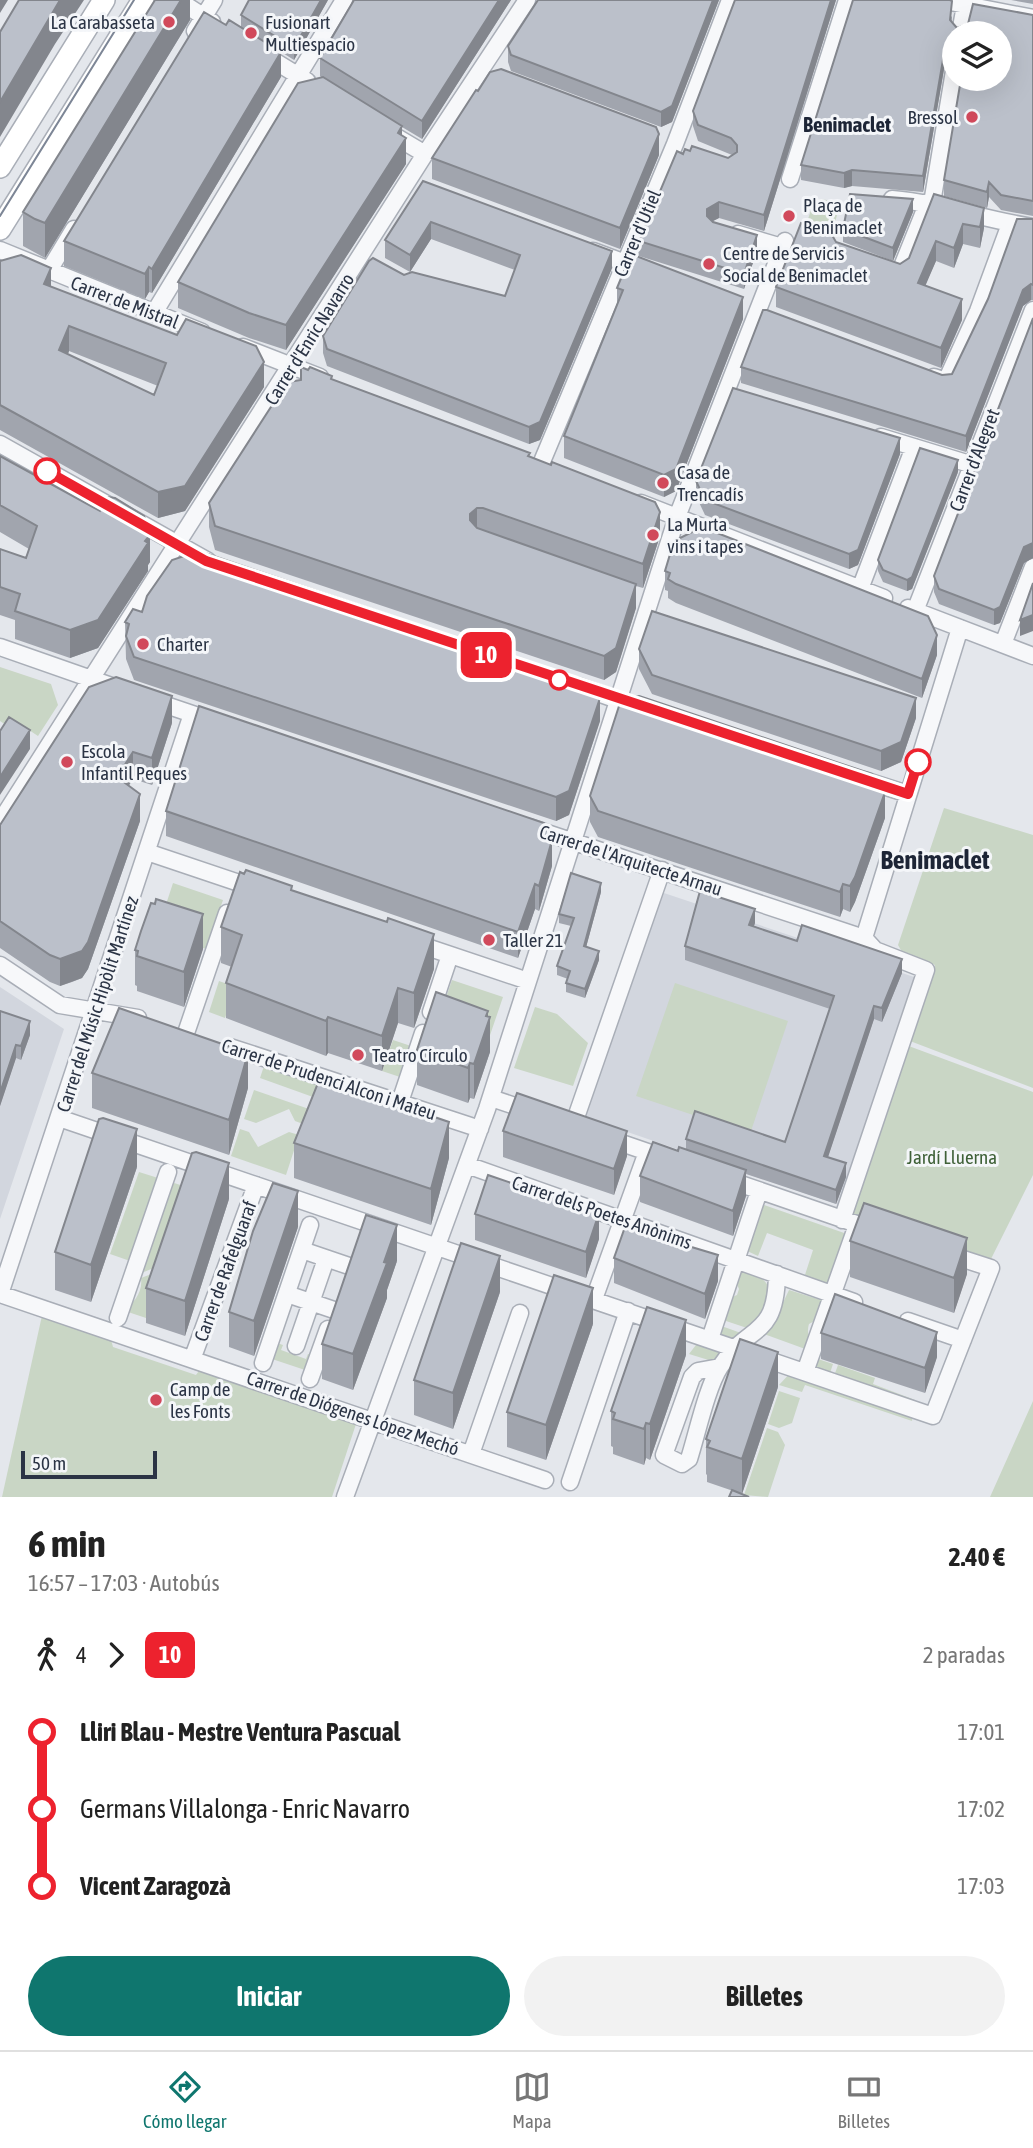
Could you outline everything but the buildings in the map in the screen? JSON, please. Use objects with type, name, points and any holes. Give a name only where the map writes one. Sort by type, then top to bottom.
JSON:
[{"type":"street","points":[[0,167],[104,0]]},
{"type":"street","points":[[0,229],[144,0]]},
{"type":"street","points":[[177,0],[223,29]]},
{"type":"street","points":[[188,44],[214,0]]},
{"type":"street","points":[[154,313],[344,0]]},
{"type":"street","name":"Carrer d'Enric Navarro","points":[[0,822],[291,366],[367,259],[415,184],[425,154],[488,73],[527,0]]},
{"type":"street","name":"Carrer d'Utiel","points":[[541,465],[675,144],[730,0]]},
{"type":"street","points":[[790,178],[848,0]]},
{"type":"street","points":[[940,0],[965,2],[1033,18]]},
{"type":"street","points":[[962,21],[965,2]]},
{"type":"street","points":[[254,48],[322,91]]},
{"type":"street","points":[[876,265],[899,274],[930,202],[950,91]]},
{"type":"street","points":[[379,126],[425,154]]},
{"type":"street","points":[[877,198],[930,202],[1010,224],[1033,227]]},
{"type":"street","points":[[48,272],[83,215]]},
{"type":"street","points":[[921,372],[946,382],[992,276],[1010,224]]},
{"type":"street","points":[[345,1497],[491,1098],[677,517],[733,392],[758,311],[783,244],[717,228]]},
{"type":"street","points":[[574,244],[661,276]]},
{"type":"street","name":"Carrer de Mistral","points":[[0,250],[48,272],[335,383]]},
{"type":"street","name":"Carrer d'Alegret","points":[[915,611],[1033,310]]},
{"type":"street","points":[[864,432],[972,465]]},
{"type":"street","points":[[0,444],[176,545],[220,565]]},
{"type":"street","points":[[860,589],[914,447]]},
{"type":"street","points":[[627,498],[1033,656]]},
{"type":"street","points":[[1003,644],[1033,567]]},
{"type":"street","points":[[864,938],[960,628]]},
{"type":"street","points":[[0,647],[231,727]]},
{"type":"street","points":[[562,681],[641,707]]},
{"type":"street","points":[[917,707],[933,713]]},
{"type":"street","name":"Carrer del Músic Hipòlit Martínez","points":[[0,1294],[97,1009],[192,714]]},
{"type":"street","points":[[854,777],[908,794]]},
{"type":"street","name":"Carrer de l'Arquitecte Arnau","points":[[513,821],[864,938],[875,950],[926,971],[849,1222]]},
{"type":"street","points":[[147,852],[275,895]]},
{"type":"street","points":[[561,1122],[662,870]]},
{"type":"street","points":[[199,1037],[237,883]]},
{"type":"street","points":[[400,938],[528,981]]},
{"type":"street","points":[[400,1102],[450,955]]},
{"type":"street","name":"Carrer de Prudenci Alcon i Mateu","points":[[0,965],[60,1005],[97,1009],[159,1024],[480,1129]]},
{"type":"street","points":[[491,1098],[684,1165]]},
{"type":"street","points":[[59,1118],[933,1416],[991,1268],[929,1248]]},
{"type":"street","points":[[594,1299],[647,1152]]},
{"type":"street","name":"Carrer dels Poetes Anònims","points":[[467,1165],[831,1294]]},
{"type":"street","points":[[118,1318],[168,1172]]},
{"type":"street","points":[[709,1174],[893,1236]]},
{"type":"street","name":"Carrer de Rafelguaraf","points":[[193,1357],[256,1185]]},
{"type":"street","points":[[710,1339],[760,1191]]},
{"type":"street","points":[[804,1372],[831,1294],[849,1222]]},
{"type":"street","points":[[263,1363],[310,1224]]},
{"type":"street","points":[[302,1250],[326,1259],[347,1272],[355,1246]]},
{"type":"street","points":[[296,1346],[326,1259]]},
{"type":"street","points":[[720,1367],[698,1371],[692,1377],[664,1455],[669,1460],[681,1464],[689,1459],[720,1367],[736,1348],[765,1324],[776,1305],[777,1274]]},
{"type":"street","name":"Carrer de Diógenes López Mechó","points":[[0,1294],[193,1357],[545,1480]]},
{"type":"street","points":[[287,1294],[312,1303],[336,1305],[310,1379]]},
{"type":"street","points":[[831,1294],[871,1308]]},
{"type":"street","points":[[570,1482],[628,1311]]},
{"type":"street","points":[[471,1454],[520,1313]]},
{"type":"street","points":[[897,1317],[962,1340]]},
{"type":"street","points":[[272,1338],[320,1354]]},
{"type":"shaded area","points":[[661,892],[920,979],[842,1206],[584,1117]]},
{"type":"shaded area","points":[[0,987],[64,1029],[0,1219]]},
{"type":"green space","points":[[820,199],[833,201],[839,207],[831,239],[806,225],[813,204]]},
{"type":"green space","points":[[0,667],[51,684],[58,705],[38,736],[23,726],[18,733],[0,721]]},
{"type":"green space","points":[[944,808],[1033,835],[1033,1088],[910,1041],[935,965],[902,952],[898,945]]},
{"type":"green space","points":[[173,883],[223,900],[206,949],[157,932]]},
{"type":"green space","points":[[452,980],[503,997],[487,1044],[436,1027]]},
{"type":"green space","points":[[219,981],[236,987],[225,1018],[209,1012]]},
{"type":"green space","points":[[675,983],[788,1021],[750,1134],[636,1096]]},
{"type":"green space","points":[[535,1007],[557,1014],[588,1043],[573,1086],[514,1068]]},
{"type":"green space","points":[[393,1040],[411,1046],[400,1077],[382,1071]]},
{"type":"green space","name":"Jardí Lluerna","points":[[906,1045],[1033,1092],[1033,1175],[989,1263],[846,1217]]},
{"type":"green space","points":[[264,1066],[317,1085],[313,1097],[260,1078]]},
{"type":"green space","points":[[254,1090],[309,1109],[303,1124],[295,1121],[289,1109],[256,1123],[244,1119]]},
{"type":"green space","points":[[240,1129],[249,1132],[258,1147],[289,1132],[299,1135],[286,1175],[231,1156]]},
{"type":"green space","points":[[139,1172],[190,1188],[166,1263],[139,1274],[133,1262],[110,1254]]},
{"type":"green space","points":[[761,1204],[847,1234],[829,1287],[804,1278],[813,1250],[767,1233],[758,1256],[745,1250]]},
{"type":"green space","points":[[739,1266],[762,1278],[770,1293],[765,1310],[747,1328],[723,1320],[730,1298],[737,1295],[739,1289],[735,1280]]},
{"type":"green space","points":[[162,1270],[146,1318],[122,1310],[137,1297],[141,1278]]},
{"type":"green space","points":[[789,1290],[824,1301],[818,1319],[809,1324],[808,1350],[764,1334],[773,1324]]},
{"type":"green space","name":"Camp de les Fonts","points":[[43,1311],[110,1336],[113,1347],[196,1375],[201,1368],[356,1424],[332,1497],[2,1497]]},
{"type":"green space","points":[[713,1323],[741,1333],[720,1352],[715,1362],[689,1354]]},
{"type":"green space","points":[[277,1343],[283,1345],[281,1350],[306,1359],[308,1354],[313,1355],[308,1371],[272,1359]]},
{"type":"green space","points":[[812,1357],[833,1364],[830,1373],[834,1376],[838,1365],[875,1378],[873,1384],[915,1400],[912,1421],[805,1385],[802,1392],[779,1385],[793,1370]]},
{"type":"green space","points":[[779,1391],[800,1398],[792,1423],[779,1428],[768,1424]]},
{"type":"green space","points":[[1033,1401],[1033,1497],[990,1497]]},
{"type":"green space","points":[[767,1428],[778,1432],[785,1445],[768,1497],[744,1495]]},
{"type":"tram line","points":[[0,216],[134,0]]},
{"type":"bus line","name":"10","points":[[47,471],[206,561],[601,694],[908,794],[918,762]]},
{"type":"place","name":"La Carabasseta","points":[[169,22]]},
{"type":"place","name":"Fusionart Multiespacio","points":[[251,33]]},
{"type":"place","name":"Bressol","points":[[972,117]]},
{"type":"place","name":"Plaça de Benimaclet","points":[[789,216]]},
{"type":"place","name":"Centre de Servicis Social de Benimaclet","points":[[709,264]]},
{"type":"place","name":"Casa de Trencadís","points":[[663,483]]},
{"type":"place","name":"La Murta vins i tapes","points":[[653,535]]},
{"type":"place","name":"Charter","points":[[143,644]]},
{"type":"place","name":"Escola Infantil Peques","points":[[67,762]]},
{"type":"place","name":"Taller 21","points":[[489,940]]},
{"type":"place","name":"Teatro Círculo","points":[[358,1055]]},
{"type":"place","name":"Camp de les Fonts","points":[[156,1400]]},
{"type":"district","name":"Benimaclet","points":[[847,124]]},
{"type":"district","name":"Benimaclet","points":[[935,860]]}]
